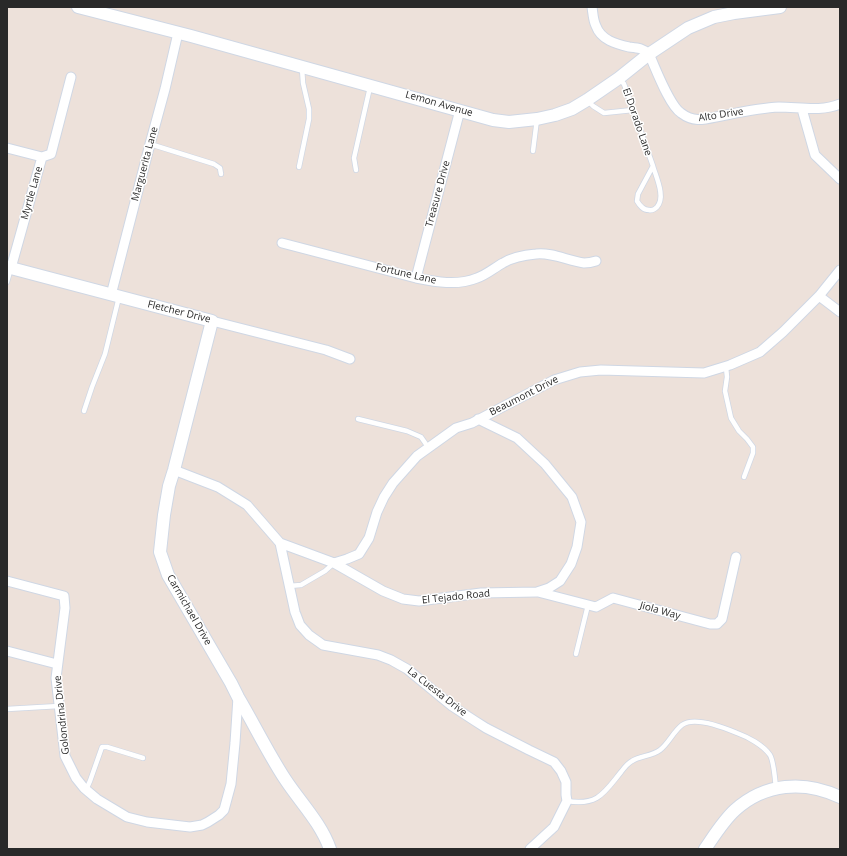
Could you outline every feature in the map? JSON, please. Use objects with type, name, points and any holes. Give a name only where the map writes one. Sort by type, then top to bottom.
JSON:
[{"type":"street","name":"Lemon Avenue","points":[[78,7],[370,85],[493,120],[509,122],[537,119],[572,109],[619,78],[649,54],[688,28],[714,17],[780,7]]},
{"type":"street","points":[[592,7],[595,25],[604,36],[613,43],[644,50],[649,54]]},
{"type":"street","name":"Marguerita Lane","points":[[115,296],[150,144],[178,33]]},
{"type":"street","name":"Alto Drive","points":[[649,54],[672,104],[681,113],[689,118],[699,120],[760,109],[780,107],[802,109],[828,108],[840,104]]},
{"type":"street","name":"Myrtle Lane","points":[[9,268],[42,157],[51,154],[71,77]]},
{"type":"street","points":[[802,109],[815,155],[840,179]]},
{"type":"street","name":"Treasure Drive","points":[[416,278],[460,110]]},
{"type":"street","points":[[7,148],[42,157]]},
{"type":"street","name":"Fortune Lane","points":[[282,243],[416,278],[450,283],[468,281],[520,256],[539,254],[562,257],[585,263],[596,261]]},
{"type":"street","name":"Fletcher Drive","points":[[9,268],[326,350],[350,359]]},
{"type":"street","name":"Beaumont Drive","points":[[334,563],[359,554],[369,538],[377,512],[393,483],[417,456],[456,428],[472,423],[554,380],[580,372],[602,370],[704,373],[726,367],[760,352],[783,332],[819,296],[840,270]]},
{"type":"street","points":[[819,296],[840,312]]},
{"type":"street","name":"Carmichael Drive","points":[[212,321],[169,486],[160,552],[168,575],[232,683],[238,697],[286,780],[314,820],[330,849]]},
{"type":"street","name":"El Tejado Road","points":[[174,470],[218,487],[246,505],[280,543],[334,563],[383,591],[403,599],[419,601],[481,593],[536,592],[550,588],[560,581],[571,564],[577,547],[580,522],[572,498],[545,464],[517,438],[478,419]]},
{"type":"street","name":"La Cuesta Drive","points":[[280,543],[295,612],[304,630],[323,646],[378,655],[407,668],[452,706],[475,721],[554,762],[564,776],[566,782],[567,801]]},
{"type":"street","name":"Jiola Way","points":[[536,592],[596,607],[613,598],[710,624],[717,624],[722,619],[736,557]]},
{"type":"street","name":"Golondrina Drive","points":[[7,581],[64,596],[65,608],[56,678],[65,756],[76,778],[86,790],[97,799],[128,817],[147,822],[190,827],[202,825],[214,819],[224,810],[231,784],[236,743],[238,697]]},
{"type":"street","points":[[7,651],[57,664]]},
{"type":"street","points":[[705,849],[735,810],[758,794],[776,788],[795,786],[813,787],[840,797]]},
{"type":"street","points":[[530,849],[554,827],[567,801]]},
{"type":"lane","points":[[299,167],[309,119],[309,109],[303,83],[302,67]]},
{"type":"lane","name":"El Dorado Lane","points":[[619,78],[624,84],[653,166],[660,190],[661,199],[659,205],[654,210],[649,210],[640,207],[637,201],[638,194],[653,166]]},
{"type":"lane","points":[[356,170],[354,158],[370,85]]},
{"type":"lane","points":[[587,100],[604,113],[633,110]]},
{"type":"lane","points":[[533,151],[537,119]]},
{"type":"lane","points":[[150,144],[214,164],[220,168],[221,174]]},
{"type":"lane","points":[[7,282],[9,268]]},
{"type":"lane","points":[[84,412],[105,354],[115,296]]},
{"type":"lane","points":[[726,367],[727,377],[725,391],[731,418],[739,431],[747,439],[753,452],[744,477]]},
{"type":"lane","points":[[358,419],[407,431],[421,437],[428,447]]},
{"type":"lane","points":[[289,586],[300,585],[325,571],[334,563]]},
{"type":"lane","points":[[576,654],[588,605]]},
{"type":"lane","points":[[7,709],[59,706]]},
{"type":"lane","points":[[567,801],[577,803],[594,800],[603,794],[630,762],[657,752],[666,745],[683,725],[692,722],[700,722],[724,728],[743,735],[758,744],[770,755],[774,770],[776,788]]},
{"type":"lane","points":[[86,790],[102,747],[107,747],[143,758]]}]
